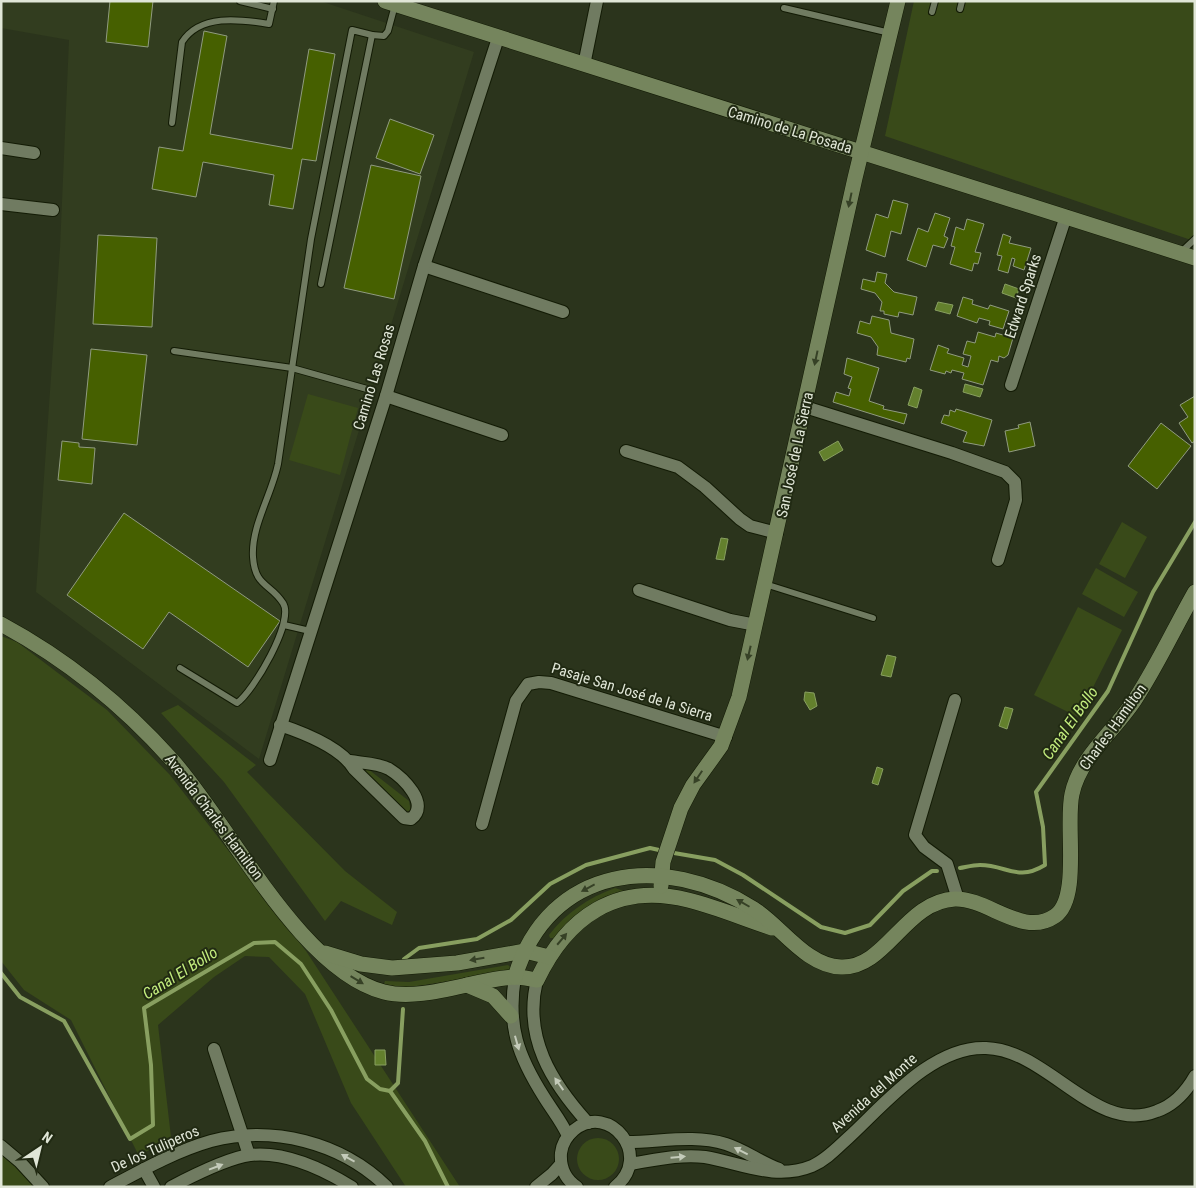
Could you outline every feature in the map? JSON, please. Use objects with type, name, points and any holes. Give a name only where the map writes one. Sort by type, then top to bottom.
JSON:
[{"type":"street","points":[[584,65],[597,1]]},
{"type":"street","name":"San José de La Sierra","points":[[660,896],[661,875],[681,808],[693,785],[726,737],[739,697],[861,152],[898,1]]},
{"type":"street","name":"Camino de La Posada","points":[[390,3],[1195,258]]},
{"type":"street","name":"Camino Las Rosas","points":[[270,760],[386,396],[424,266],[498,38]]},
{"type":"street","points":[[1,148],[34,153]]},
{"type":"street","points":[[1,204],[53,210]]},
{"type":"street","name":"Edward Sparks","points":[[1011,385],[1066,216]]},
{"type":"street","points":[[424,266],[563,312]]},
{"type":"street","points":[[386,396],[502,435]]},
{"type":"street","points":[[805,407],[952,453],[1005,472],[1016,482],[1016,500],[998,560]]},
{"type":"street","points":[[626,451],[678,467],[705,487],[750,526],[777,533]]},
{"type":"street","points":[[639,590],[730,620],[756,625]]},
{"type":"street","name":"Charles Hamilton","points":[[515,977],[525,951],[547,919],[580,892],[612,878],[629,875],[661,875],[680,879],[736,899],[756,911],[819,961],[831,966],[852,966],[872,956],[920,911],[945,900],[958,899],[977,903],[1029,922],[1045,921],[1063,909],[1070,888],[1069,818],[1072,793],[1079,774],[1137,698],[1195,592]]},
{"type":"street","name":"Avenida Charles Hamilton","points":[[1,624],[80,674],[152,738],[192,784],[288,918],[318,950],[352,977],[383,992],[412,994],[515,977],[537,980]]},
{"type":"street","name":"Pasaje San José de la Sierra","points":[[482,824],[516,701],[528,684],[539,682],[552,683],[726,737]]},
{"type":"street","points":[[955,700],[915,835],[924,847],[947,864],[958,899]]},
{"type":"street","points":[[280,725],[308,735],[350,761],[388,769],[397,776],[415,797],[418,807],[415,816],[411,819],[404,818],[354,769],[350,761]]},
{"type":"street","name":"Charles Hamilton","points":[[537,980],[561,938],[594,911],[622,900],[660,896],[686,899],[719,908],[782,932]]},
{"type":"street","name":"Avenida Charles Hamilton","points":[[318,950],[361,964],[392,968],[448,964],[525,951],[549,957]]},
{"type":"street","points":[[515,977],[511,1016],[526,1066],[568,1136]]},
{"type":"street","points":[[537,980],[533,1000],[532,1021],[541,1056],[558,1083],[588,1123]]},
{"type":"street","points":[[466,985],[493,996],[511,1016]]},
{"type":"street","name":"Avenida del Monte","points":[[630,1164],[692,1156],[760,1171],[786,1171],[805,1168],[820,1161],[928,1066],[938,1059],[961,1050],[986,1048],[1024,1057],[1099,1107],[1126,1115],[1145,1114],[1164,1109],[1181,1096],[1195,1076]]},
{"type":"street","points":[[214,1049],[249,1155]]},
{"type":"street","points":[[572,1186],[561,1164],[562,1149],[568,1136],[577,1128],[588,1123],[602,1123],[614,1128],[627,1142],[630,1164],[620,1185]]},
{"type":"street","name":"De los Tuliperos","points":[[110,1187],[195,1146],[243,1136],[283,1137],[319,1145],[352,1160],[387,1187]]},
{"type":"street","points":[[627,1142],[683,1138],[707,1140],[729,1145],[766,1164],[786,1171]]},
{"type":"street","points":[[1,1146],[20,1162],[43,1187]]},
{"type":"street","points":[[171,1187],[194,1175],[249,1155],[279,1158],[308,1165],[352,1187]]},
{"type":"street","points":[[536,1187],[561,1164]]},
{"type":"street","points":[[144,1169],[154,1187]]},
{"type":"lane","points":[[240,1],[273,9]]},
{"type":"lane","points":[[172,123],[182,42],[188,32],[201,24],[242,20],[269,24],[274,1]]},
{"type":"lane","points":[[932,12],[935,1]]},
{"type":"lane","points":[[960,10],[962,1]]},
{"type":"lane","points":[[180,668],[237,704],[253,687],[284,625],[286,613],[283,603],[258,578],[253,555],[257,530],[274,483],[278,464],[311,239],[326,174],[352,30],[384,36],[388,31],[390,3]]},
{"type":"lane","points":[[784,8],[891,33]]},
{"type":"lane","points":[[322,284],[372,35]]},
{"type":"lane","points":[[1179,253],[1195,239]]},
{"type":"lane","points":[[174,351],[292,368],[367,389]]},
{"type":"lane","points":[[765,584],[873,618]]},
{"type":"lane","points":[[284,625],[310,631]]},
{"type":"shaded area","points":[[1,1],[320,1],[474,52],[259,759],[36,592],[60,248],[69,40],[1,28]]},
{"type":"shaded area","points":[[914,1],[1195,1],[1194,241],[885,136]]},
{"type":"shaded area","points":[[1005,284],[1019,289],[1016,298],[1002,293]]},
{"type":"shaded area","points":[[938,302],[953,305],[950,314],[935,310]]},
{"type":"shaded area","points":[[965,384],[983,389],[980,397],[963,392]]},
{"type":"shaded area","points":[[914,387],[922,390],[917,408],[908,405]]},
{"type":"shaded area","points":[[308,394],[358,408],[340,475],[289,460]]},
{"type":"shaded area","points":[[838,441],[843,450],[824,461],[819,452]]},
{"type":"shaded area","points":[[1122,522],[1147,537],[1125,578],[1099,564]]},
{"type":"shaded area","points":[[721,538],[728,539],[724,560],[716,559]]},
{"type":"shaded area","points":[[1096,568],[1138,592],[1124,617],[1082,594]]},
{"type":"shaded area","points":[[1078,607],[1122,630],[1078,717],[1034,695]]},
{"type":"shaded area","points":[[1,636],[17,642],[107,710],[170,775],[306,951],[460,1187],[406,1187],[351,1103],[305,994],[269,957],[245,956],[214,977],[158,1025],[171,1137],[139,1156],[71,1020],[24,990],[1,961]]},
{"type":"shaded area","points":[[887,655],[896,657],[891,677],[881,675]]},
{"type":"shaded area","points":[[805,692],[814,693],[817,706],[810,710],[804,700]]},
{"type":"shaded area","points":[[178,705],[256,765],[247,772],[345,871],[397,912],[392,925],[341,901],[325,921],[224,782],[161,713]]},
{"type":"shaded area","points":[[1005,707],[1013,709],[1007,729],[999,726]]},
{"type":"shaded area","points":[[877,767],[883,769],[878,785],[872,783]]},
{"type":"shaded area","points":[[368,769],[409,801],[411,812],[405,811],[363,771]]},
{"type":"shaded area","points":[[615,888],[624,891],[623,894],[579,914],[555,938],[550,938],[549,935],[563,919],[587,901]]},
{"type":"shaded area","points":[[508,965],[512,969],[511,971],[411,987],[384,984],[385,981],[409,982]]},
{"type":"shaded area","points":[[375,1050],[385,1050],[386,1065],[375,1065]]},
{"type":"shaded area","points":[[602,1138],[610,1141],[616,1147],[619,1159],[616,1171],[610,1177],[594,1180],[586,1177],[580,1171],[577,1155],[580,1147],[586,1141]]},
{"type":"shaded area","points":[[1,1146],[43,1187],[1,1187]]},
{"type":"building","points":[[110,1],[153,1],[148,47],[106,42]]},
{"type":"building","points":[[204,31],[227,36],[210,134],[292,149],[309,49],[335,54],[316,161],[302,159],[293,209],[269,205],[274,175],[203,162],[196,197],[152,189],[159,147],[183,151]]},
{"type":"building","points":[[390,119],[434,135],[420,174],[376,158]]},
{"type":"building","points":[[371,165],[421,176],[394,299],[344,288]]},
{"type":"building","points":[[893,200],[908,204],[901,234],[891,231],[885,257],[866,250],[876,214],[888,218]]},
{"type":"building","points":[[935,213],[950,218],[944,236],[948,238],[944,248],[933,245],[926,267],[907,260],[918,228],[928,232]]},
{"type":"building","points":[[967,219],[984,224],[975,252],[981,253],[978,264],[974,263],[972,271],[950,264],[955,247],[951,246],[956,227],[964,230]]},
{"type":"building","points":[[1003,234],[1011,237],[1009,243],[1031,248],[1024,270],[1013,266],[1015,259],[1012,258],[1008,273],[998,270],[1002,256],[997,255]]},
{"type":"building","points":[[98,235],[157,238],[152,327],[93,324]]},
{"type":"building","points":[[877,272],[887,274],[885,283],[894,292],[917,297],[913,315],[899,312],[898,317],[884,314],[884,311],[880,311],[882,302],[875,293],[861,289],[863,279],[875,282]]},
{"type":"building","points":[[963,297],[973,300],[972,304],[988,309],[990,305],[1009,311],[1003,329],[989,325],[990,321],[979,318],[977,323],[957,316]]},
{"type":"building","points":[[872,316],[889,320],[891,333],[914,339],[910,359],[907,358],[906,362],[877,355],[878,347],[871,337],[857,333],[860,321],[870,324]]},
{"type":"building","points":[[978,332],[995,337],[996,333],[1013,338],[1008,355],[1004,358],[999,356],[998,362],[991,360],[983,385],[962,379],[964,373],[952,370],[951,373],[946,371],[945,374],[930,370],[938,345],[949,349],[947,353],[964,358],[962,365],[968,367],[971,356],[963,354],[967,341],[975,343]]},
{"type":"building","points":[[91,349],[147,355],[137,445],[82,439]]},
{"type":"building","points":[[847,358],[879,368],[869,401],[884,406],[883,409],[907,414],[904,424],[833,402],[836,392],[849,396],[851,389],[848,388],[852,377],[844,374]]},
{"type":"building","points":[[1195,396],[1195,441],[1192,443],[1179,423],[1188,417],[1180,405]]},
{"type":"building","points":[[956,409],[992,420],[984,446],[963,442],[967,432],[941,423],[944,415],[949,416],[950,410],[955,412]]},
{"type":"building","points":[[1030,422],[1035,446],[1009,452],[1005,431],[1019,428],[1018,425]]},
{"type":"building","points":[[1161,423],[1191,446],[1157,489],[1128,466]]},
{"type":"building","points":[[62,441],[79,443],[79,447],[95,448],[92,484],[58,480]]},
{"type":"building","points":[[124,513],[280,621],[248,667],[169,612],[143,649],[67,595]]},
{"type":"waterway","name":"Canal El Bollo","points":[[960,868],[977,865],[1027,872],[1045,865],[1043,827],[1036,792],[1108,691],[1153,592],[1195,522]]},
{"type":"waterway","name":"Canal El Bollo","points":[[404,959],[419,948],[477,939],[511,920],[550,884],[586,865],[650,848],[659,850]]},
{"type":"waterway","name":"Canal El Bollo","points":[[674,853],[715,860],[743,875],[821,927],[845,933],[870,925],[903,891],[932,871],[937,871]]},
{"type":"waterway","name":"Canal El Bollo","points":[[1,973],[20,997],[64,1021],[130,1139],[153,1125],[151,1065],[144,1008],[254,943],[275,942],[301,964],[331,1010],[367,1079],[380,1089],[390,1091],[398,1083],[403,1009]]},
{"type":"waterway","points":[[390,1091],[425,1141],[448,1187]]}]
